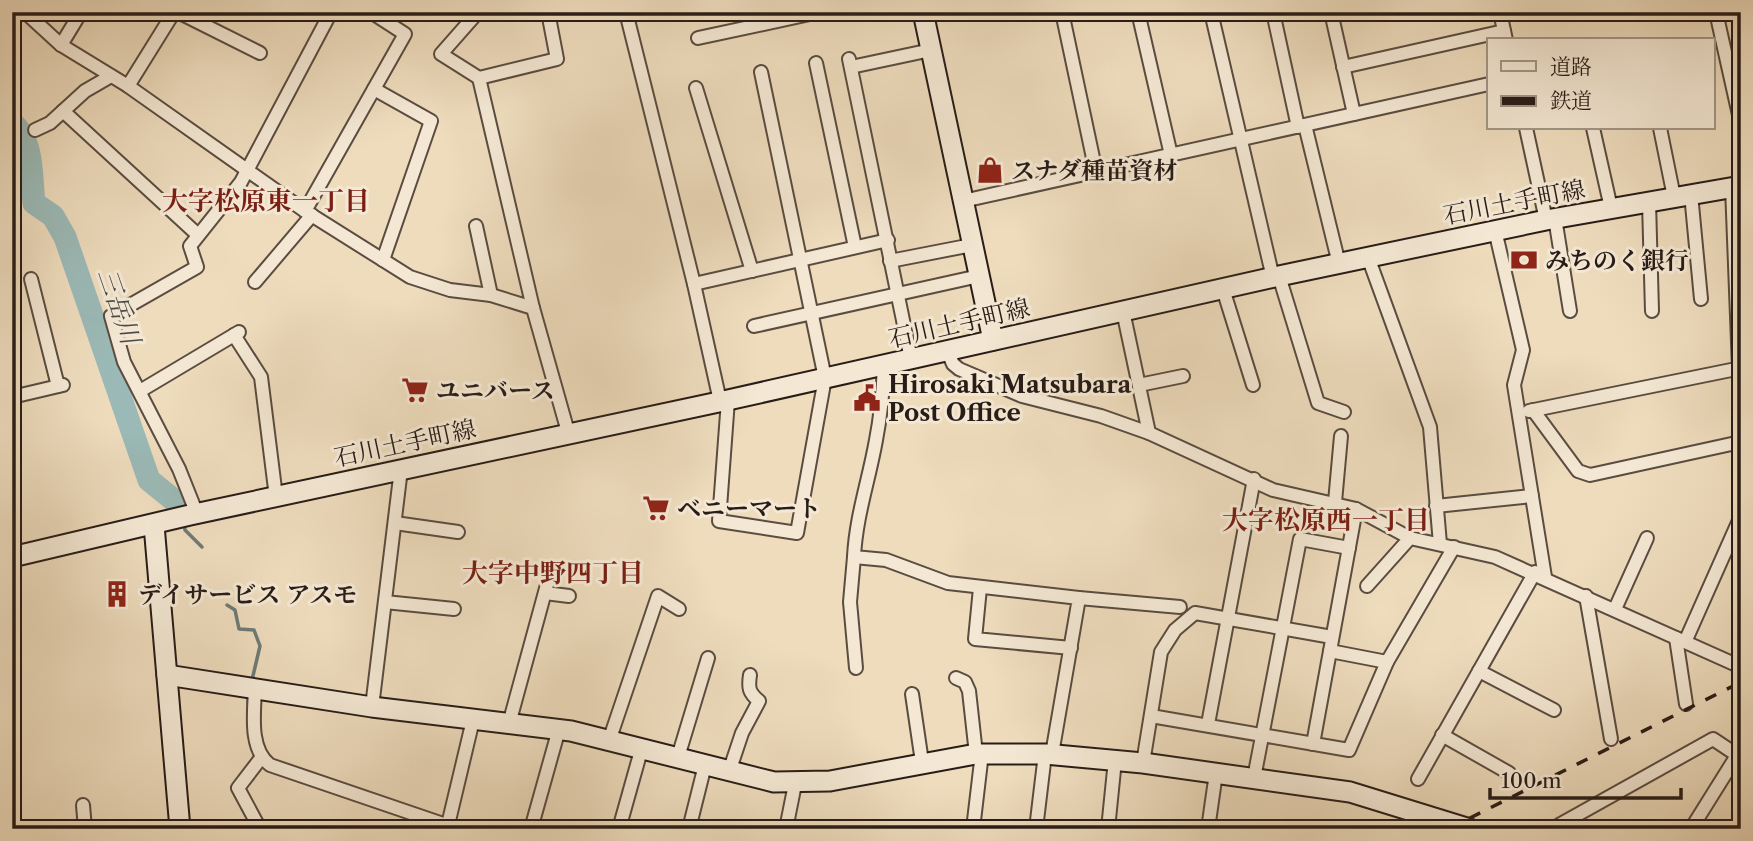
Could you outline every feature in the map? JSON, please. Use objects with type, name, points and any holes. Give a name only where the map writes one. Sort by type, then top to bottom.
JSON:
[{"type":"street","points":[[25,12],[61,45],[128,86],[309,213],[410,278],[450,290],[491,295],[533,308]]},
{"type":"street","points":[[61,45],[80,12]]},
{"type":"street","points":[[128,86],[176,12],[260,53]]},
{"type":"street","points":[[187,516],[140,391],[124,362],[111,316],[197,267],[190,246],[241,182],[331,12]]},
{"type":"street","points":[[478,12],[441,54],[479,78],[533,308],[568,432]]},
{"type":"street","points":[[479,78],[557,59],[548,12]]},
{"type":"street","points":[[626,12],[724,401],[719,521],[797,533],[825,378],[761,72]]},
{"type":"street","points":[[698,38],[820,12]]},
{"type":"street","points":[[923,12],[993,340]]},
{"type":"street","points":[[1062,12],[1096,172]]},
{"type":"street","points":[[1139,12],[1171,155]]},
{"type":"street","points":[[1211,12],[1276,277],[1318,404],[1344,412]]},
{"type":"street","points":[[1273,12],[1339,264]]},
{"type":"street","points":[[1331,12],[1354,114]]},
{"type":"street","points":[[1500,12],[1505,36]]},
{"type":"street","points":[[1716,12],[1741,124]]},
{"type":"street","points":[[255,282],[309,213],[405,34],[374,13]]},
{"type":"street","points":[[1343,66],[1487,39]]},
{"type":"street","points":[[911,359],[850,63],[931,50]]},
{"type":"street","points":[[816,63],[855,247]]},
{"type":"street","points":[[35,130],[50,123],[85,91],[111,76]]},
{"type":"street","points":[[963,201],[1487,84]]},
{"type":"street","points":[[374,89],[431,121],[383,260]]},
{"type":"street","points":[[696,89],[752,271]]},
{"type":"street","points":[[63,111],[157,200],[198,234]]},
{"type":"street","points":[[1527,130],[1551,219],[1570,312]]},
{"type":"street","points":[[1593,130],[1611,208]]},
{"type":"street","points":[[1661,130],[1682,196],[1701,299]]},
{"type":"street","points":[[1519,414],[1740,368],[1736,187]]},
{"type":"street","name":"石川土手町線","points":[[12,557],[187,516],[568,432],[724,401],[1368,257],[1551,219],[1736,187]]},
{"type":"street","points":[[1649,201],[1652,311]]},
{"type":"street","points":[[476,226],[491,295]]},
{"type":"street","points":[[1418,779],[1479,671],[1540,575],[1532,496],[1514,385],[1523,350],[1495,230]]},
{"type":"street","points":[[694,284],[888,240]]},
{"type":"street","points":[[890,261],[972,245]]},
{"type":"street","points":[[1368,257],[1430,427],[1440,544]]},
{"type":"street","points":[[754,326],[979,276]]},
{"type":"street","points":[[12,397],[60,386],[31,279]]},
{"type":"street","points":[[1223,289],[1253,385]]},
{"type":"street","points":[[1123,311],[1149,433]]},
{"type":"street","points":[[140,391],[236,334],[261,377],[276,497]]},
{"type":"street","points":[[947,350],[953,365],[959,369],[1021,396],[1101,416],[1149,433],[1273,490],[1335,502],[1356,509],[1410,538],[1495,557],[1741,667]]},
{"type":"street","points":[[856,668],[850,602],[858,511],[876,442],[883,400],[884,365]]},
{"type":"street","points":[[1139,385],[1183,376]]},
{"type":"street","points":[[1533,410],[1578,471],[1590,475],[1736,443],[1741,446]]},
{"type":"street","points":[[1335,502],[1342,436]]},
{"type":"street","points":[[372,707],[401,469]]},
{"type":"street","points":[[1208,724],[1254,480]]},
{"type":"street","points":[[1436,506],[1532,496]]},
{"type":"street","points":[[1313,744],[1356,509]]},
{"type":"street","points":[[1686,704],[1680,640],[1741,516]]},
{"type":"street","points":[[395,523],[458,532]]},
{"type":"street","points":[[154,525],[180,829]]},
{"type":"street","points":[[1367,586],[1410,538]]},
{"type":"street","points":[[1615,609],[1647,538]]},
{"type":"street","points":[[1255,778],[1300,539],[1349,548]]},
{"type":"street","points":[[1151,716],[1349,750],[1387,662],[1454,547]]},
{"type":"street","points":[[854,557],[886,560],[947,583],[1180,607]]},
{"type":"street","points":[[509,724],[551,570]]},
{"type":"street","points":[[980,588],[975,639],[1071,648]]},
{"type":"street","points":[[545,593],[569,596]]},
{"type":"street","points":[[608,741],[658,596],[679,609]]},
{"type":"street","points":[[1586,596],[1611,739]]},
{"type":"street","points":[[1036,829],[1079,598]]},
{"type":"street","points":[[385,602],[454,609]]},
{"type":"street","points":[[1143,763],[1161,652],[1175,629],[1195,613],[1332,637]]},
{"type":"street","points":[[1330,651],[1387,662]]},
{"type":"street","points":[[678,757],[708,659]]},
{"type":"street","points":[[1479,671],[1554,710]]},
{"type":"street","points":[[167,675],[372,707],[559,729],[642,747],[729,772],[795,784],[886,772],[922,762],[979,754],[1049,754],[1143,763],[1350,792],[1470,829]]},
{"type":"street","points":[[729,772],[742,733],[760,701],[751,695],[748,687],[750,676]]},
{"type":"street","points":[[957,678],[965,682],[969,691],[979,754],[974,829]]},
{"type":"street","points":[[255,689],[253,725],[261,758],[270,765],[448,827],[473,720]]},
{"type":"street","points":[[912,694],[922,762]]},
{"type":"street","points":[[531,829],[559,729]]},
{"type":"street","points":[[1443,735],[1509,773]]},
{"type":"street","points":[[1558,829],[1559,825],[1713,739],[1739,752],[1691,829]]},
{"type":"street","points":[[619,829],[642,747]]},
{"type":"street","points":[[260,829],[238,788],[261,758]]},
{"type":"street","points":[[1108,829],[1115,760]]},
{"type":"street","points":[[689,829],[705,765]]},
{"type":"street","points":[[1208,829],[1216,773]]},
{"type":"street","points":[[786,829],[795,784]]},
{"type":"street","points":[[83,805],[85,829]]},
{"type":"waterway","name":"三岳川","points":[[12,123],[19,130],[28,149],[34,203],[53,216],[65,237],[149,480],[181,506]]},
{"type":"waterway","points":[[184,521],[185,530],[202,547]]},
{"type":"waterway","points":[[227,605],[235,610],[239,629],[254,630],[260,646],[252,680]]},
{"type":"waterway","points":[[248,698],[250,740]]},
{"type":"railway","points":[[1448,829],[1741,682]]},
{"type":"place","name":"スナダ種苗資材","points":[[990,170]]},
{"type":"place","name":"みちのく銀行","points":[[1524,260]]},
{"type":"place","name":"ユニバース","points":[[415,390]]},
{"type":"place","name":"Hirosaki Matsubara Post Office","points":[[867,398]]},
{"type":"place","name":"ベニーマート","points":[[656,508]]},
{"type":"place","name":"デイサービス アスモ","points":[[117,594]]},
{"type":"district","name":"大字松原東一丁目","points":[[266,201]]},
{"type":"district","name":"大字松原西一丁目","points":[[1326,520]]},
{"type":"district","name":"大字中野四丁目","points":[[553,573]]}]
